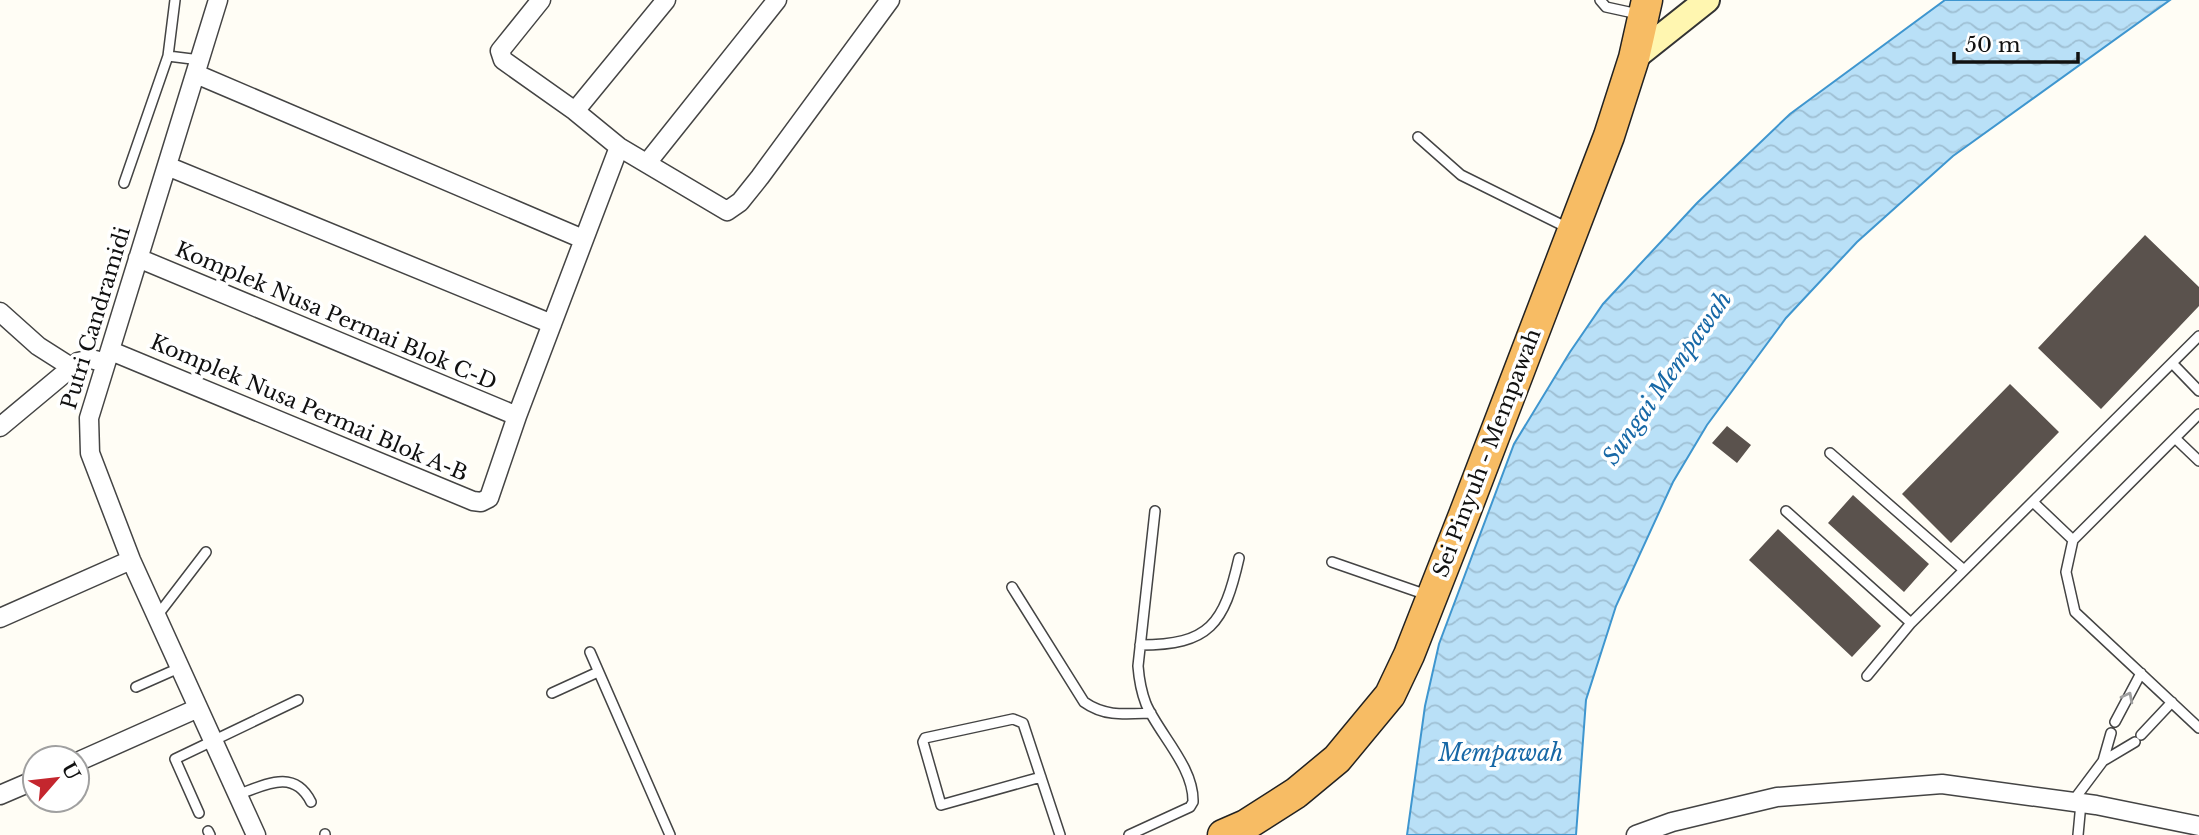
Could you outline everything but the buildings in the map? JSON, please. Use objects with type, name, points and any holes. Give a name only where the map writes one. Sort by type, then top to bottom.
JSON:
[{"type":"highway","name":"Sei Pinyuh - Mempawah","points":[[1223,835],[1246,825],[1296,793],[1337,759],[1390,695],[1432,597],[1609,135],[1634,58],[1635,9]]},
{"type":"main road","points":[[1634,58],[1707,0]]},
{"type":"street","name":"Putri Candramidi","points":[[218,0],[89,418],[88,444],[131,560],[196,709],[256,835]]},
{"type":"street","points":[[541,0],[507,42],[500,56],[619,147],[723,211],[732,209],[890,0]]},
{"type":"street","points":[[575,111],[666,0]]},
{"type":"street","points":[[647,163],[777,0]]},
{"type":"street","points":[[198,67],[583,239]]},
{"type":"street","points":[[517,416],[619,147]]},
{"type":"street","points":[[167,166],[552,324]]},
{"type":"street","name":"Komplek Nusa Permai Blok C-D","points":[[138,258],[517,416]]},
{"type":"street","points":[[0,312],[38,346],[71,367]]},
{"type":"street","points":[[0,427],[71,367],[87,359],[109,357]]},
{"type":"street","name":"Komplek Nusa Permai Blok A-B","points":[[109,357],[473,501],[481,502],[489,498],[517,416]]},
{"type":"street","points":[[0,618],[131,560]]},
{"type":"street","points":[[91,756],[196,709]]},
{"type":"street","points":[[1636,835],[1672,822],[1777,797],[1942,784],[2077,802],[2199,826]]},
{"type":"street","points":[[0,795],[21,786]]},
{"type":"lane","points":[[124,183],[168,56],[175,0]]},
{"type":"lane","points":[[1600,0],[1606,7],[1635,9]]},
{"type":"lane","points":[[168,56],[198,67]]},
{"type":"lane","points":[[1418,137],[1461,175],[1572,230]]},
{"type":"lane","points":[[1867,676],[1911,623],[2174,364],[2199,336]]},
{"type":"lane","points":[[2174,364],[2199,391]]},
{"type":"lane","points":[[2199,414],[2073,540],[2068,551],[2066,572],[2076,612],[2199,728]]},
{"type":"lane","points":[[2176,439],[2199,461]]},
{"type":"lane","points":[[1830,453],[1964,570]]},
{"type":"lane","points":[[2033,502],[2073,540]]},
{"type":"lane","points":[[1129,835],[1190,807],[1193,802],[1187,777],[1151,713],[1140,686],[1140,645],[1155,511]]},
{"type":"lane","points":[[1786,511],[1911,623]]},
{"type":"lane","points":[[156,617],[206,552]]},
{"type":"lane","points":[[1140,645],[1174,645],[1205,630],[1230,597],[1240,558]]},
{"type":"lane","points":[[1332,562],[1432,597]]},
{"type":"lane","points":[[1012,587],[1084,702],[1096,711],[1112,715],[1151,713]]},
{"type":"lane","points":[[590,652],[670,835]]},
{"type":"lane","points":[[136,687],[178,668]]},
{"type":"lane","points":[[552,693],[598,672]]},
{"type":"lane","points":[[2115,722],[2140,673]]},
{"type":"lane","points":[[199,813],[174,759],[298,700]]},
{"type":"lane","points":[[2103,761],[2138,738],[2172,702]]},
{"type":"lane","points":[[1041,777],[941,804],[923,742],[925,738],[1018,720],[1023,723],[1041,777],[1060,835]]},
{"type":"lane","points":[[2078,835],[2077,802],[2103,761],[2111,733]]},
{"type":"lane","points":[[237,795],[277,780],[289,781],[299,785],[311,802]]},
{"type":"water","name":"Mempawah","points":[[1945,0],[2170,0],[1953,156],[1857,242],[1786,318],[1707,425],[1673,482],[1616,606],[1586,700],[1576,835],[1407,835],[1425,706],[1439,644],[1514,444],[1570,352],[1603,304],[1697,203],[1790,114]]},
{"type":"water label","name":"Sungai Mempawah","points":[[1667,378]]}]
